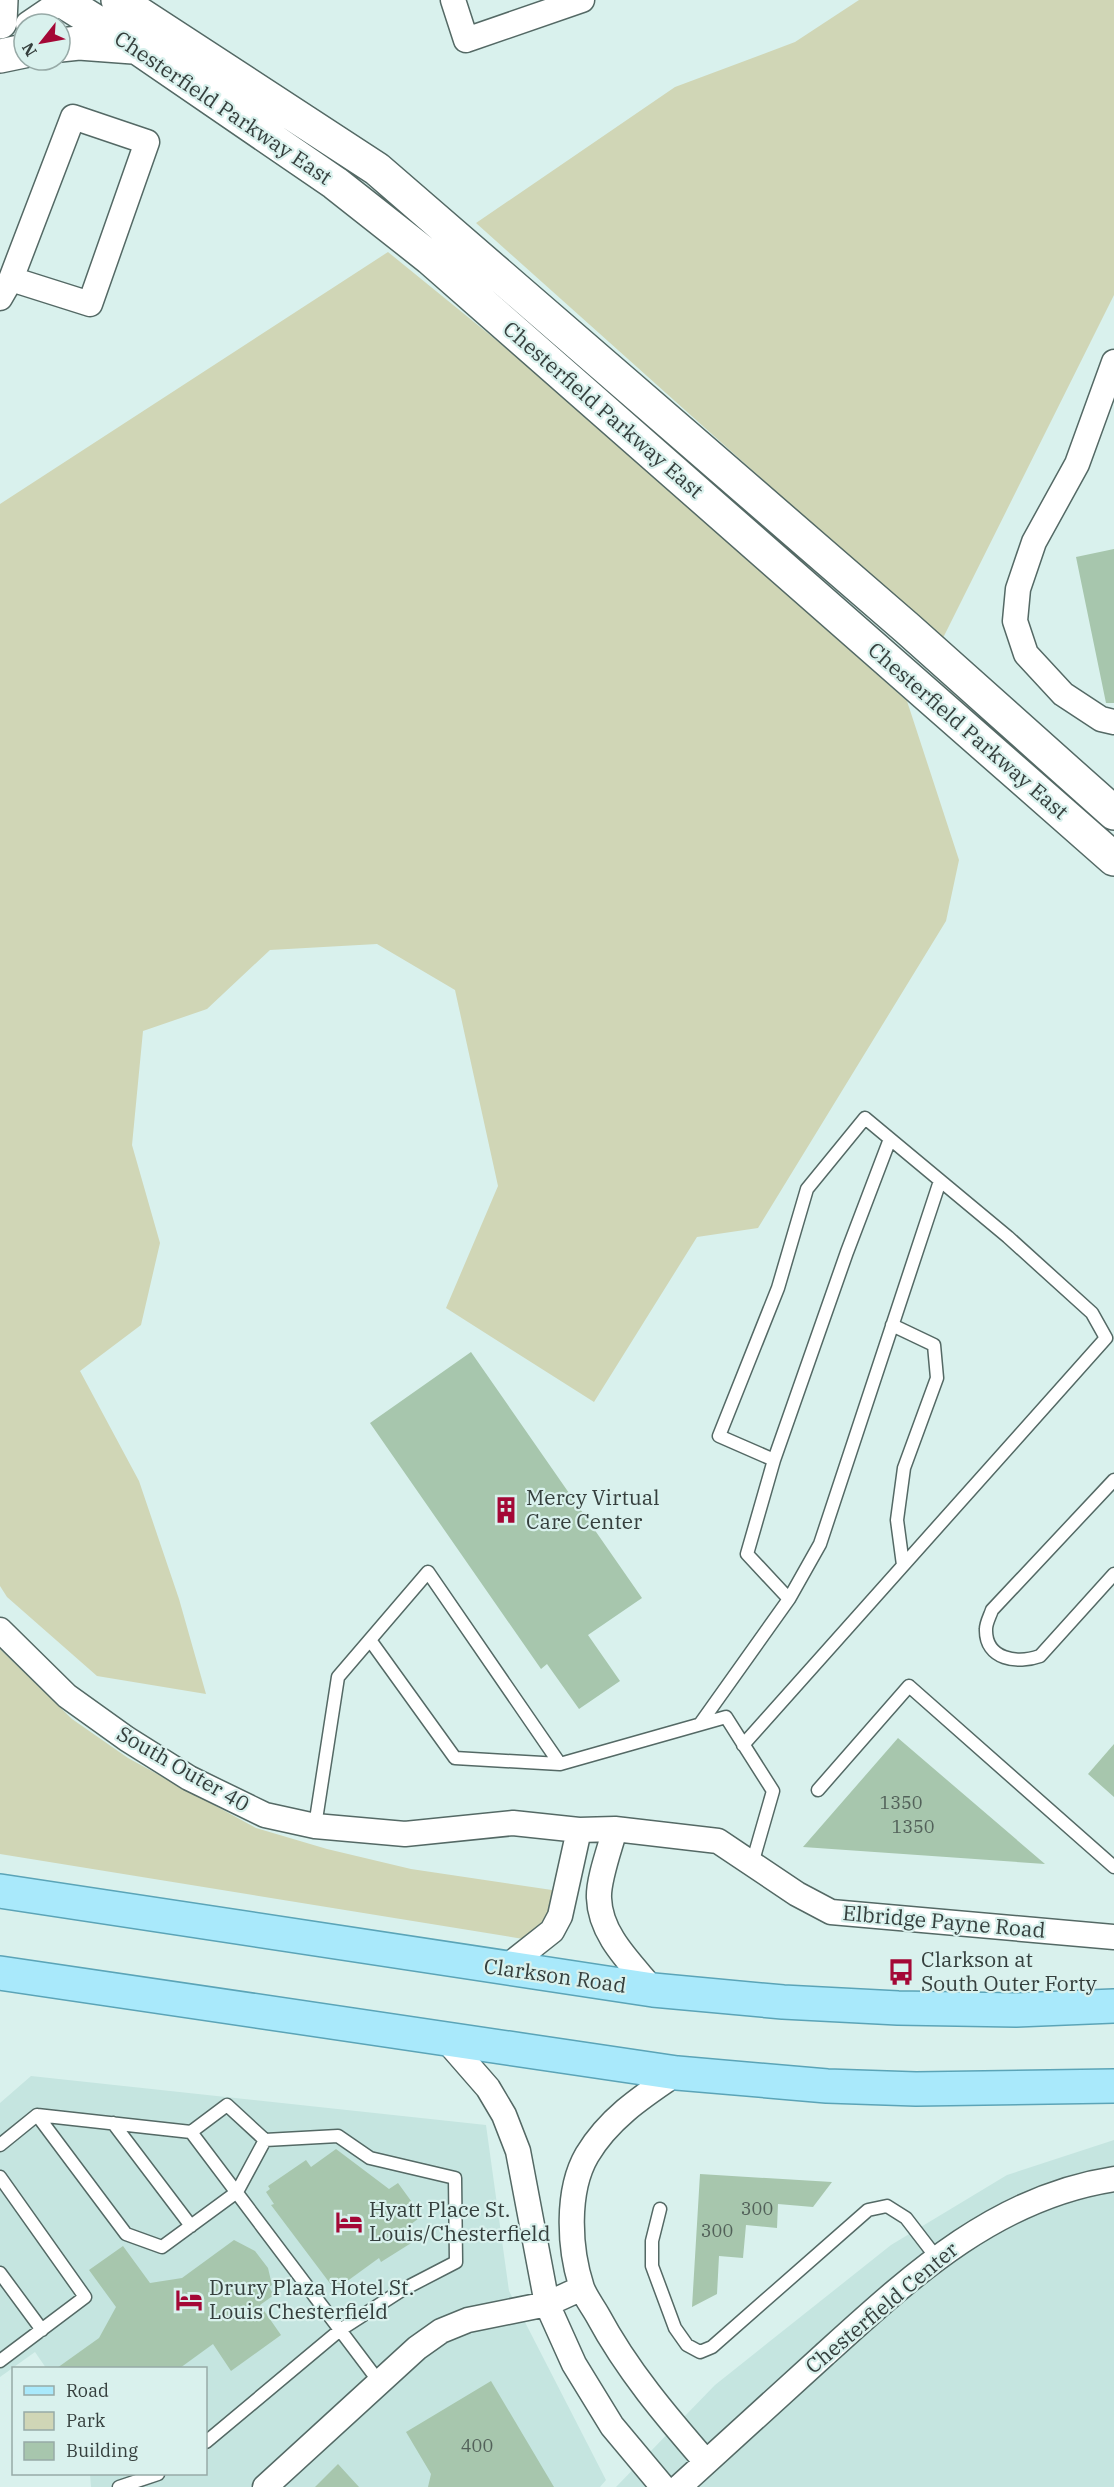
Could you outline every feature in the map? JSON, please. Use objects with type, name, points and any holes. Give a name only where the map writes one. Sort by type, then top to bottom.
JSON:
[{"type":"main road","name":"Clarkson Road","points":[[0,1891],[653,1990],[783,2002],[898,2008],[1016,2010],[1113,2006]]},
{"type":"main road","points":[[0,1972],[447,2041],[677,2073],[827,2086],[905,2088],[1114,2086]]},
{"type":"street","points":[[0,22],[1,0]]},
{"type":"street","points":[[45,12],[62,0]]},
{"type":"street","name":"Chesterfield Parkway East","points":[[62,0],[138,48],[335,183],[430,258],[1114,859]]},
{"type":"street","name":"Chesterfield Parkway East","points":[[118,0],[376,169],[898,620],[1114,813]]},
{"type":"street","points":[[160,0],[190,47]]},
{"type":"street","points":[[453,0],[466,40],[582,0]]},
{"type":"street","points":[[72,44],[138,48]]},
{"type":"street","points":[[72,117],[147,142],[90,304],[5,288],[72,117]]},
{"type":"street","points":[[1114,362],[1077,464],[1034,542],[1018,589],[1015,621],[1026,654],[1064,693],[1101,719],[1114,722]]},
{"type":"street","name":"South Outer 40","points":[[0,1630],[67,1696],[127,1739],[189,1778],[265,1815],[315,1826],[405,1834],[513,1823],[579,1830],[615,1829]]},
{"type":"street","points":[[615,1829],[598,1896],[602,1921],[615,1944],[653,1990]]},
{"type":"street","name":"Elbridge Payne Road","points":[[615,1829],[718,1841],[797,1894],[831,1912],[1114,1937]]},
{"type":"street","points":[[504,1969],[552,1931],[560,1916],[579,1830]]},
{"type":"street","points":[[447,2041],[488,2088],[504,2115],[518,2151],[547,2304],[574,2364],[612,2426],[663,2487]]},
{"type":"street","points":[[677,2073],[632,2104],[608,2127],[586,2156],[574,2190],[571,2228],[582,2288],[609,2337],[652,2399],[706,2462]]},
{"type":"street","name":"Chesterfield Center","points":[[679,2487],[936,2257],[977,2229],[1014,2210],[1056,2194],[1114,2179]]},
{"type":"street","points":[[265,2487],[417,2348],[441,2331],[468,2320],[547,2304],[582,2288]]},
{"type":"lane","points":[[743,1745],[1106,1338],[1092,1313],[1008,1237],[865,1118],[807,1188],[778,1288],[719,1436],[774,1460]]},
{"type":"lane","points":[[789,1599],[747,1554],[774,1460],[847,1252],[890,1139]]},
{"type":"lane","points":[[700,1724],[789,1599],[820,1544],[940,1181]]},
{"type":"lane","points":[[892,1325],[934,1345],[937,1377],[904,1468],[897,1520],[903,1565]]},
{"type":"lane","points":[[1114,1480],[992,1610],[986,1629],[992,1648],[1004,1658],[1014,1660],[1024,1661],[1040,1656],[1114,1574]]},
{"type":"lane","points":[[315,1826],[338,1677],[428,1572],[560,1764]]},
{"type":"lane","points":[[370,1640],[455,1758],[560,1764],[726,1717],[773,1791],[752,1864]]},
{"type":"lane","points":[[819,1790],[909,1686],[1114,1867]]},
{"type":"lane","points":[[0,2145],[37,2115],[191,2132],[227,2105],[265,2140],[338,2136],[370,2158],[455,2178],[456,2262],[402,2290],[340,2330],[207,2441]]},
{"type":"lane","points":[[37,2115],[126,2234],[162,2247],[237,2192],[265,2140]]},
{"type":"lane","points":[[113,2123],[191,2226]]},
{"type":"lane","points":[[191,2132],[380,2383]]},
{"type":"lane","points":[[0,2177],[85,2297],[0,2361]]},
{"type":"lane","points":[[660,2209],[652,2241],[652,2266],[675,2328],[687,2345],[700,2352],[712,2348],[868,2210],[887,2206],[906,2218],[936,2257]]},
{"type":"lane","points":[[0,2273],[42,2330]]},
{"type":"lane","points":[[119,2487],[155,2475]]},
{"type":"shaded area","points":[[31,2076],[486,2125],[509,2291],[606,2480],[600,2487],[91,2487],[90,2475],[207,2475],[207,2367],[45,2367],[35,2352],[0,2377],[0,2103]]},
{"type":"shaded area","points":[[1114,2140],[1114,2487],[616,2487],[715,2385],[891,2245],[1007,2175]]},
{"type":"green space","points":[[859,0],[1114,0],[1114,295],[942,640],[476,223],[675,87],[795,42]]},
{"type":"green space","points":[[388,252],[549,383],[907,701],[959,860],[946,921],[758,1228],[697,1237],[594,1402],[446,1308],[498,1186],[455,990],[377,944],[270,950],[207,1009],[143,1031],[132,1145],[160,1243],[141,1325],[80,1371],[139,1481],[179,1599],[206,1694],[97,1676],[7,1597],[0,1586],[0,504]]},
{"type":"green space","points":[[0,1649],[72,1719],[128,1758],[256,1828],[327,1849],[411,1869],[552,1890],[560,1905],[542,1942],[0,1854]]},
{"type":"building","points":[[1114,549],[1114,703],[1106,703],[1076,557]]},
{"type":"building","name":"Mercy Virtual Care Center","points":[[471,1352],[642,1598],[588,1635],[620,1681],[579,1709],[547,1664],[541,1669],[370,1423]]},
{"type":"building","points":[[898,1738],[1045,1864],[803,1847]]},
{"type":"building","points":[[1114,1744],[1114,1797],[1088,1774]]},
{"type":"building","name":"Hyatt Place St. Louis/Chesterfield","points":[[336,2149],[389,2189],[398,2183],[422,2216],[407,2227],[416,2240],[381,2262],[379,2258],[335,2290],[271,2205],[274,2204],[266,2192],[270,2189],[268,2186],[306,2160],[311,2167]]},
{"type":"building","points":[[700,2174],[832,2182],[813,2207],[778,2204],[777,2228],[746,2225],[743,2258],[719,2256],[717,2294],[692,2307]]},
{"type":"building","name":"Drury Plaza Hotel St. Louis Chesterfield","points":[[234,2240],[255,2251],[268,2268],[272,2285],[269,2287],[274,2295],[260,2305],[281,2335],[231,2371],[213,2344],[181,2367],[58,2367],[99,2338],[116,2307],[89,2270],[123,2246],[150,2283],[182,2278]]},
{"type":"building","points":[[491,2381],[554,2487],[428,2487],[431,2474],[406,2432]]},
{"type":"building","points":[[338,2464],[359,2487],[315,2487]]},
{"type":"place","name":"Mercy Virtual Care Center","points":[[506,1510]]},
{"type":"place","name":"Clarkson at South Outer Forty","points":[[901,1972]]},
{"type":"place","name":"Hyatt Place St. Louis/Chesterfield","points":[[349,2222]]},
{"type":"place","name":"Drury Plaza Hotel St. Louis Chesterfield","points":[[189,2300]]}]
